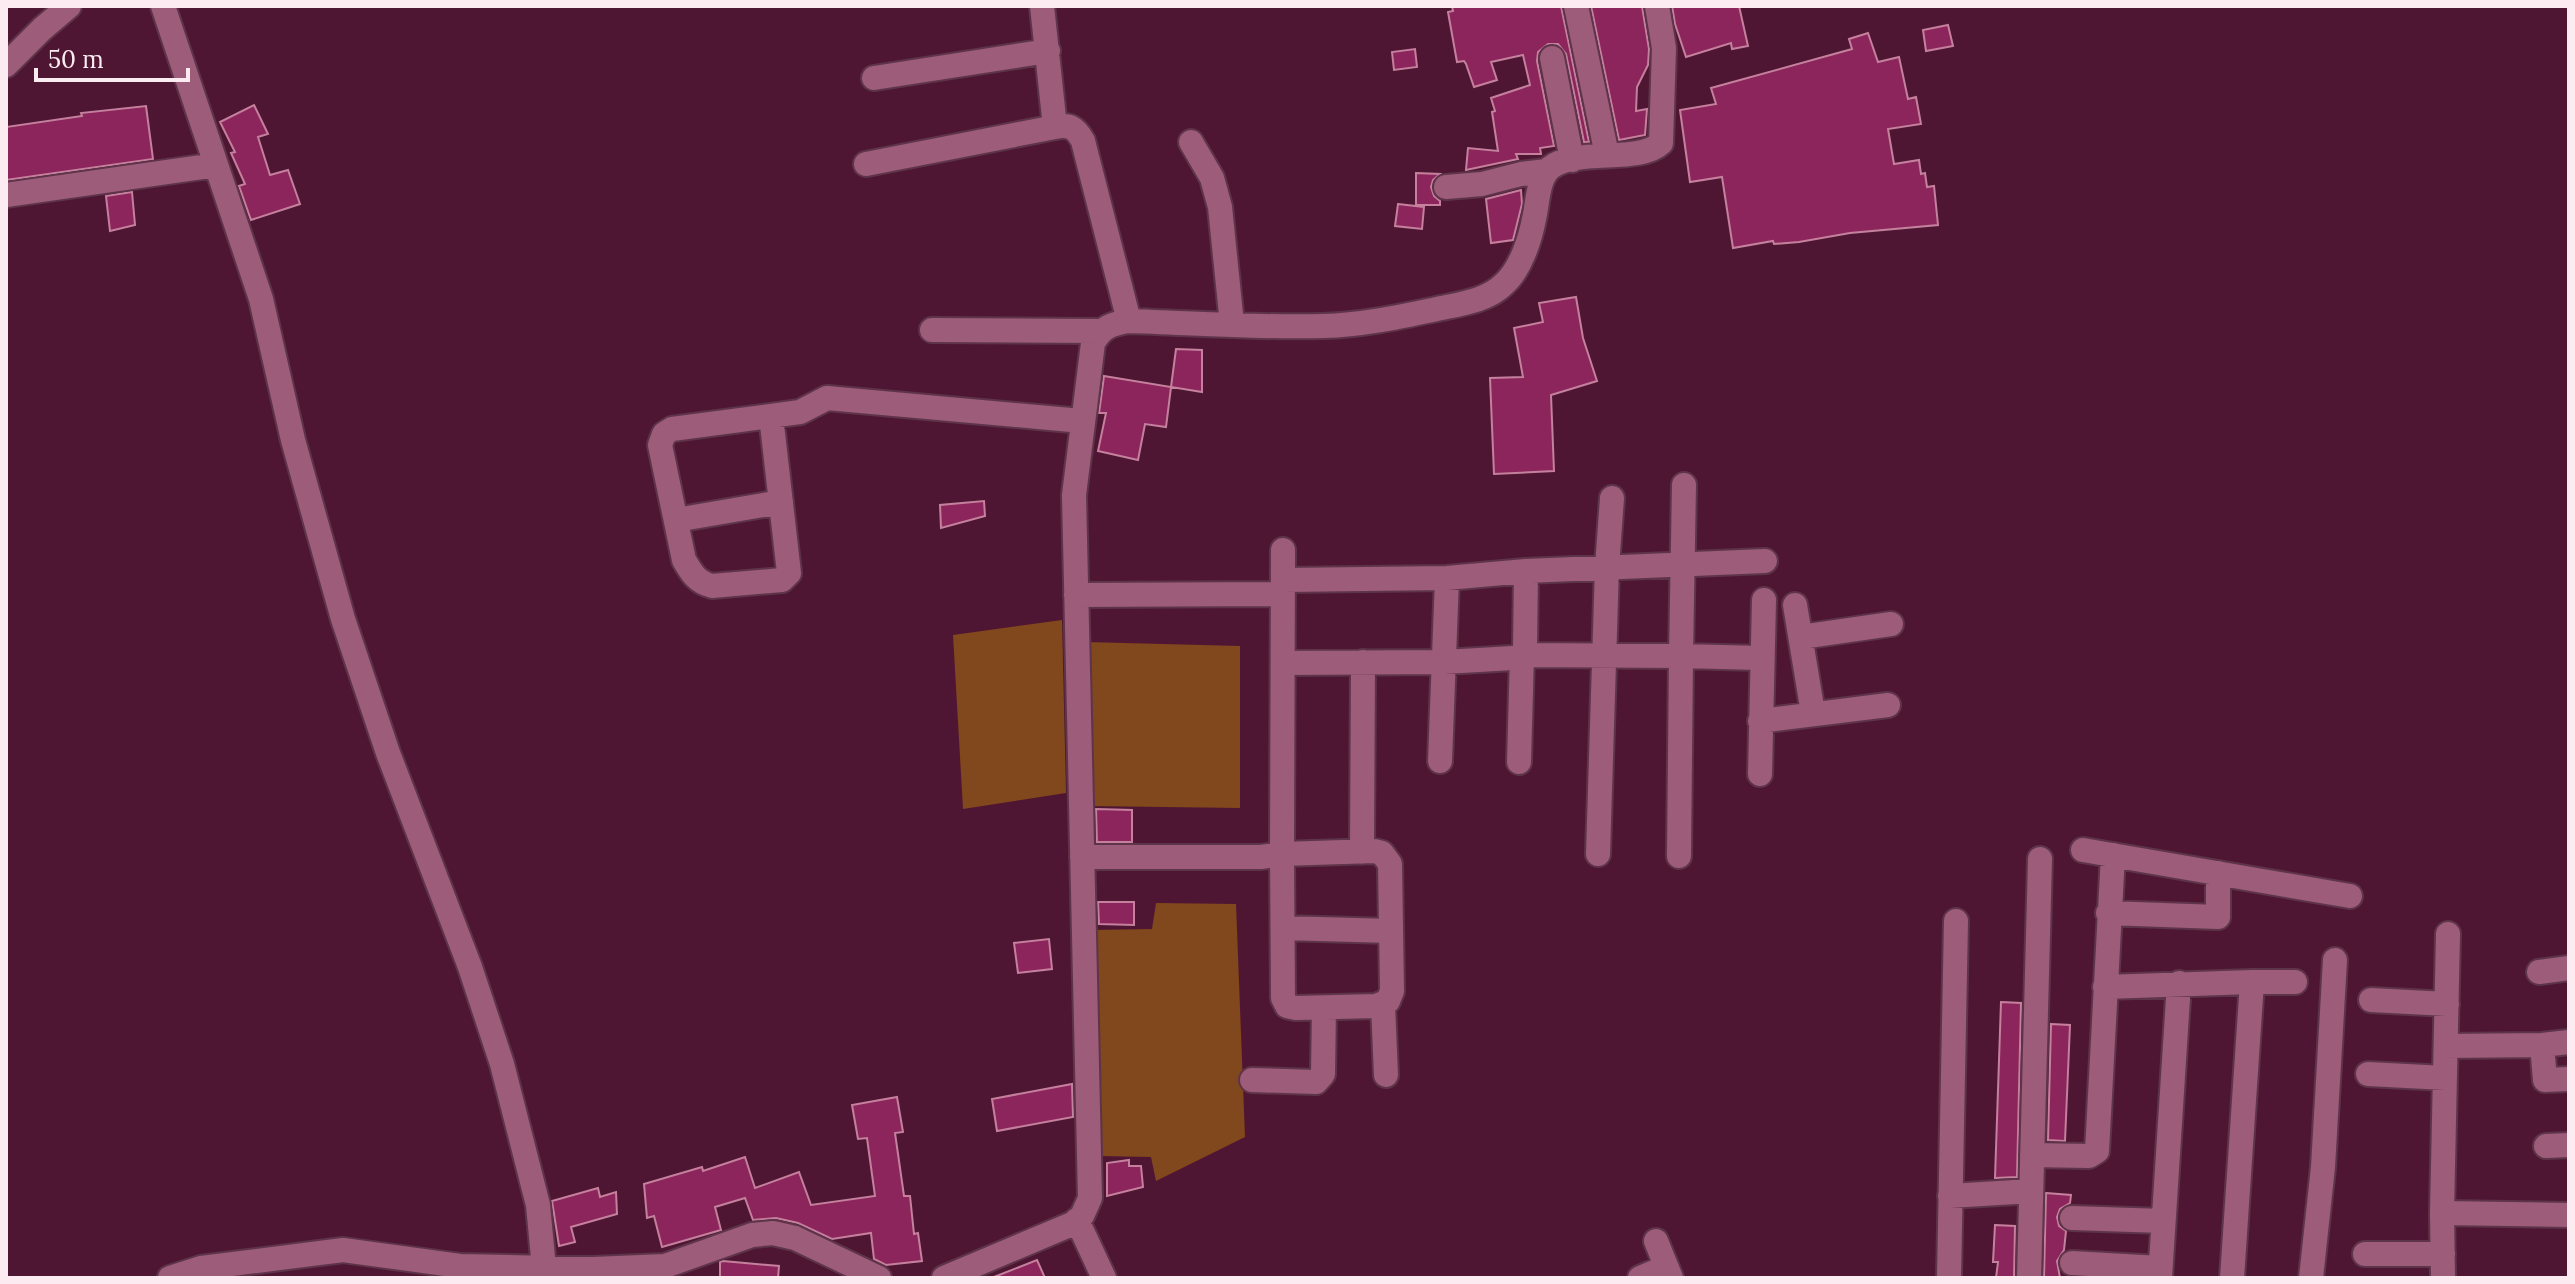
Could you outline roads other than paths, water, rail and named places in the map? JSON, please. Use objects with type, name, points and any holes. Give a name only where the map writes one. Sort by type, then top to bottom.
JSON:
[{"type":"street","points":[[6,65],[69,6]]},
{"type":"street","points":[[163,6],[261,299],[293,440],[343,619],[388,753],[470,967],[502,1064],[538,1205],[542,1273]]},
{"type":"street","points":[[1042,6],[1055,127]]},
{"type":"street","points":[[1576,6],[1607,155]]},
{"type":"street","points":[[1446,187],[1482,184],[1547,171],[1572,160],[1647,151],[1661,143],[1664,48],[1657,6]]},
{"type":"street","points":[[874,78],[1048,51]]},
{"type":"street","points":[[1552,58],[1572,160]]},
{"type":"street","points":[[866,164],[1067,125],[1077,130],[1083,141],[1129,321]]},
{"type":"street","points":[[1191,142],[1212,178],[1220,207],[1232,324]]},
{"type":"street","points":[[6,195],[216,165]]},
{"type":"street","points":[[944,1278],[1077,1220],[1090,1198],[1074,495],[1093,343],[1100,331],[1112,324],[1129,321],[1324,326],[1380,321],[1475,301],[1496,291],[1516,269],[1534,222],[1540,185],[1547,171]]},
{"type":"street","points":[[932,330],[1100,331]]},
{"type":"street","points":[[771,416],[789,573],[782,580],[712,586],[702,583],[684,560],[660,445],[664,434],[672,429],[810,409],[827,398],[1082,421]]},
{"type":"street","points":[[1679,856],[1684,485]]},
{"type":"street","points":[[1598,854],[1603,655],[1612,498]]},
{"type":"street","points":[[676,520],[781,502]]},
{"type":"street","points":[[1082,857],[1261,857],[1282,854],[1382,853],[1390,864],[1392,991],[1388,1001],[1383,1005],[1324,1008],[1287,1006],[1283,998],[1282,854],[1283,550]]},
{"type":"street","points":[[1076,595],[1765,561]]},
{"type":"street","points":[[1519,762],[1526,571]]},
{"type":"street","points":[[1440,761],[1447,578]]},
{"type":"street","points":[[1760,774],[1764,600]]},
{"type":"street","points":[[1795,605],[1813,713]]},
{"type":"street","points":[[1801,637],[1891,624]]},
{"type":"street","points":[[1283,663],[1444,662],[1522,655],[1761,658]]},
{"type":"street","points":[[1362,852],[1363,662]]},
{"type":"street","points":[[1760,721],[1888,705]]},
{"type":"street","points":[[2083,850],[2350,896]]},
{"type":"street","points":[[2032,1155],[2089,1156],[2097,1151],[2113,855]]},
{"type":"street","points":[[2029,1278],[2040,859]]},
{"type":"street","points":[[2108,913],[2218,917],[2218,873]]},
{"type":"street","points":[[1949,1278],[1956,921]]},
{"type":"street","points":[[1283,928],[1391,931]]},
{"type":"street","points":[[2365,1254],[2443,1266],[2448,934]]},
{"type":"street","points":[[2311,1278],[2323,1167],[2335,960]]},
{"type":"street","points":[[2539,972],[2569,968]]},
{"type":"street","points":[[2232,1278],[2252,982]]},
{"type":"street","points":[[2105,987],[2295,982]]},
{"type":"street","points":[[2072,1263],[2160,1273],[2179,983]]},
{"type":"street","points":[[2371,1000],[2447,1004]]},
{"type":"street","points":[[1383,1005],[1386,1075]]},
{"type":"street","points":[[1252,1080],[1316,1082],[1323,1074],[1324,1008]]},
{"type":"street","points":[[2446,1046],[2569,1042]]},
{"type":"street","points":[[2542,1045],[2545,1080],[2569,1079]]},
{"type":"street","points":[[2368,1074],[2445,1078]]},
{"type":"street","points":[[1950,1196],[2031,1191]]},
{"type":"street","points":[[2442,1213],[2569,1215]]},
{"type":"street","points":[[2072,1218],[2163,1221]]},
{"type":"street","points":[[1077,1220],[1104,1278]]},
{"type":"street","points":[[170,1278],[201,1268],[343,1250],[460,1266],[542,1273],[665,1266],[752,1235],[773,1233],[795,1238],[879,1278]]},
{"type":"street","points":[[1640,1278],[1668,1272],[1656,1241]]}]
